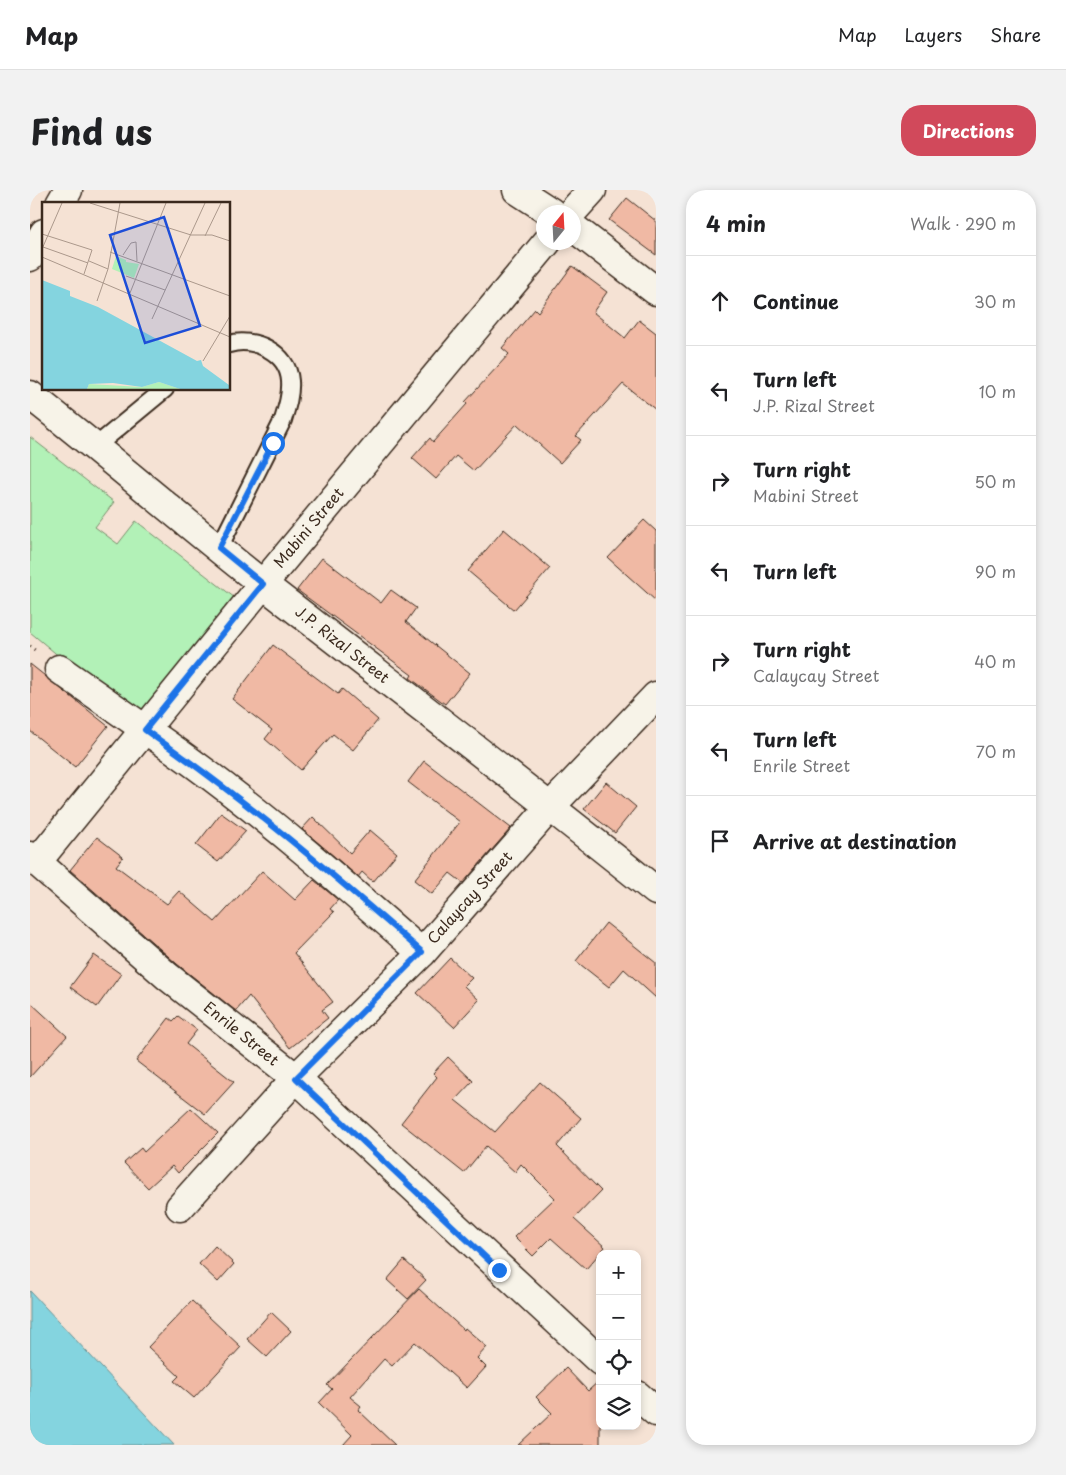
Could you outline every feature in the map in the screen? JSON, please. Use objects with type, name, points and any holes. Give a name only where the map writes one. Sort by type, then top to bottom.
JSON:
[{"type":"street","points":[[61,202],[68,190]]},
{"type":"street","points":[[517,190],[540,205]]},
{"type":"street","points":[[578,205],[592,190]]},
{"type":"street","points":[[581,233],[656,291]]},
{"type":"street","points":[[30,257],[42,236]]},
{"type":"street","name":"Mabini Street","points":[[34,859],[145,730],[263,584],[540,250]]},
{"type":"street","name":"J.P. Rizal Street","points":[[30,395],[96,446],[263,584],[551,806],[656,892]]},
{"type":"street","points":[[59,670],[145,730],[248,806],[344,884],[422,952]]},
{"type":"street","name":"Calaycay Street","points":[[180,1207],[296,1078],[422,952],[551,806],[656,696]]},
{"type":"street","name":"Enrile Street","points":[[34,859],[168,976],[296,1078],[499,1270],[596,1357]]},
{"type":"street","points":[[641,1399],[656,1412]]},
{"type":"lane","points":[[219,548],[283,420],[289,399],[290,381],[287,369],[281,360],[265,347],[249,342],[230,344]]},
{"type":"lane","points":[[96,446],[164,390]]},
{"type":"green space","points":[[30,437],[114,502],[95,527],[118,544],[136,521],[235,598],[135,720],[30,632]]},
{"type":"water","points":[[30,1291],[174,1445],[30,1445]]},
{"type":"building","points":[[627,198],[656,221],[656,255],[609,220]]},
{"type":"building","points":[[572,266],[607,292],[593,312],[625,338],[639,320],[656,333],[656,410],[623,384],[576,436],[581,440],[560,463],[517,424],[474,471],[456,456],[436,479],[412,458],[430,438],[433,442],[467,404],[465,402],[509,354],[502,348],[535,309],[538,312]]},
{"type":"building","points":[[644,520],[656,531],[656,601],[608,558]]},
{"type":"building","points":[[504,529],[550,568],[514,610],[468,571]]},
{"type":"building","points":[[322,558],[381,603],[391,590],[416,608],[406,622],[470,673],[445,704],[410,678],[412,675],[297,590]]},
{"type":"building","points":[[273,645],[338,694],[342,689],[378,720],[353,750],[333,734],[301,770],[265,739],[272,730],[232,699]]},
{"type":"building","points":[[30,664],[108,726],[75,767],[30,731]]},
{"type":"building","points":[[424,761],[511,828],[463,883],[450,873],[432,894],[414,880],[460,822],[408,782]]},
{"type":"building","points":[[606,782],[636,807],[615,833],[584,809]]},
{"type":"building","points":[[221,813],[246,831],[218,862],[196,845]]},
{"type":"building","points":[[313,817],[350,853],[370,830],[397,853],[373,882],[362,872],[358,877],[302,829]]},
{"type":"building","points":[[97,837],[123,857],[116,866],[167,904],[179,891],[215,922],[262,871],[295,900],[314,880],[338,900],[330,909],[334,912],[294,953],[333,1002],[322,1010],[328,1018],[290,1048],[249,996],[236,1011],[177,964],[70,870]]},
{"type":"building","points":[[606,923],[656,963],[656,998],[624,969],[609,987],[576,961]]},
{"type":"building","points":[[94,955],[121,974],[97,1007],[70,987]]},
{"type":"building","points":[[450,958],[472,978],[464,986],[479,1000],[454,1027],[417,993]]},
{"type":"building","points":[[30,1002],[67,1036],[30,1077]]},
{"type":"building","points":[[178,1016],[197,1030],[186,1044],[234,1082],[205,1114],[136,1061],[169,1018],[173,1021]]},
{"type":"building","points":[[448,1057],[473,1081],[455,1100],[495,1132],[540,1082],[581,1118],[557,1146],[601,1191],[574,1219],[605,1247],[602,1250],[596,1250],[596,1257],[586,1269],[551,1238],[533,1256],[514,1237],[555,1198],[521,1164],[515,1172],[486,1146],[464,1173],[401,1123],[437,1077],[433,1073]]},
{"type":"building","points":[[191,1108],[218,1133],[178,1173],[172,1166],[148,1188],[124,1163],[141,1148],[144,1152]]},
{"type":"building","points":[[215,1246],[234,1264],[218,1282],[199,1264]]},
{"type":"building","points":[[404,1260],[426,1280],[408,1299],[387,1280]]},
{"type":"building","points":[[419,1289],[464,1330],[465,1328],[487,1347],[477,1358],[486,1367],[467,1388],[415,1342],[392,1366],[384,1359],[350,1397],[361,1406],[358,1410],[395,1445],[343,1445],[352,1435],[319,1403],[332,1389],[327,1385]]},
{"type":"building","points":[[192,1301],[241,1347],[194,1398],[174,1381],[179,1376],[148,1347]]},
{"type":"building","points":[[271,1312],[291,1331],[267,1357],[247,1339]]},
{"type":"building","points":[[566,1368],[588,1391],[596,1384],[596,1430],[600,1430],[600,1445],[518,1445],[552,1413],[536,1397]]},
{"type":"route","points":[[273,443],[219,548],[263,584],[145,730],[190,761],[248,806],[344,884],[422,952],[296,1078],[499,1270]]}]
